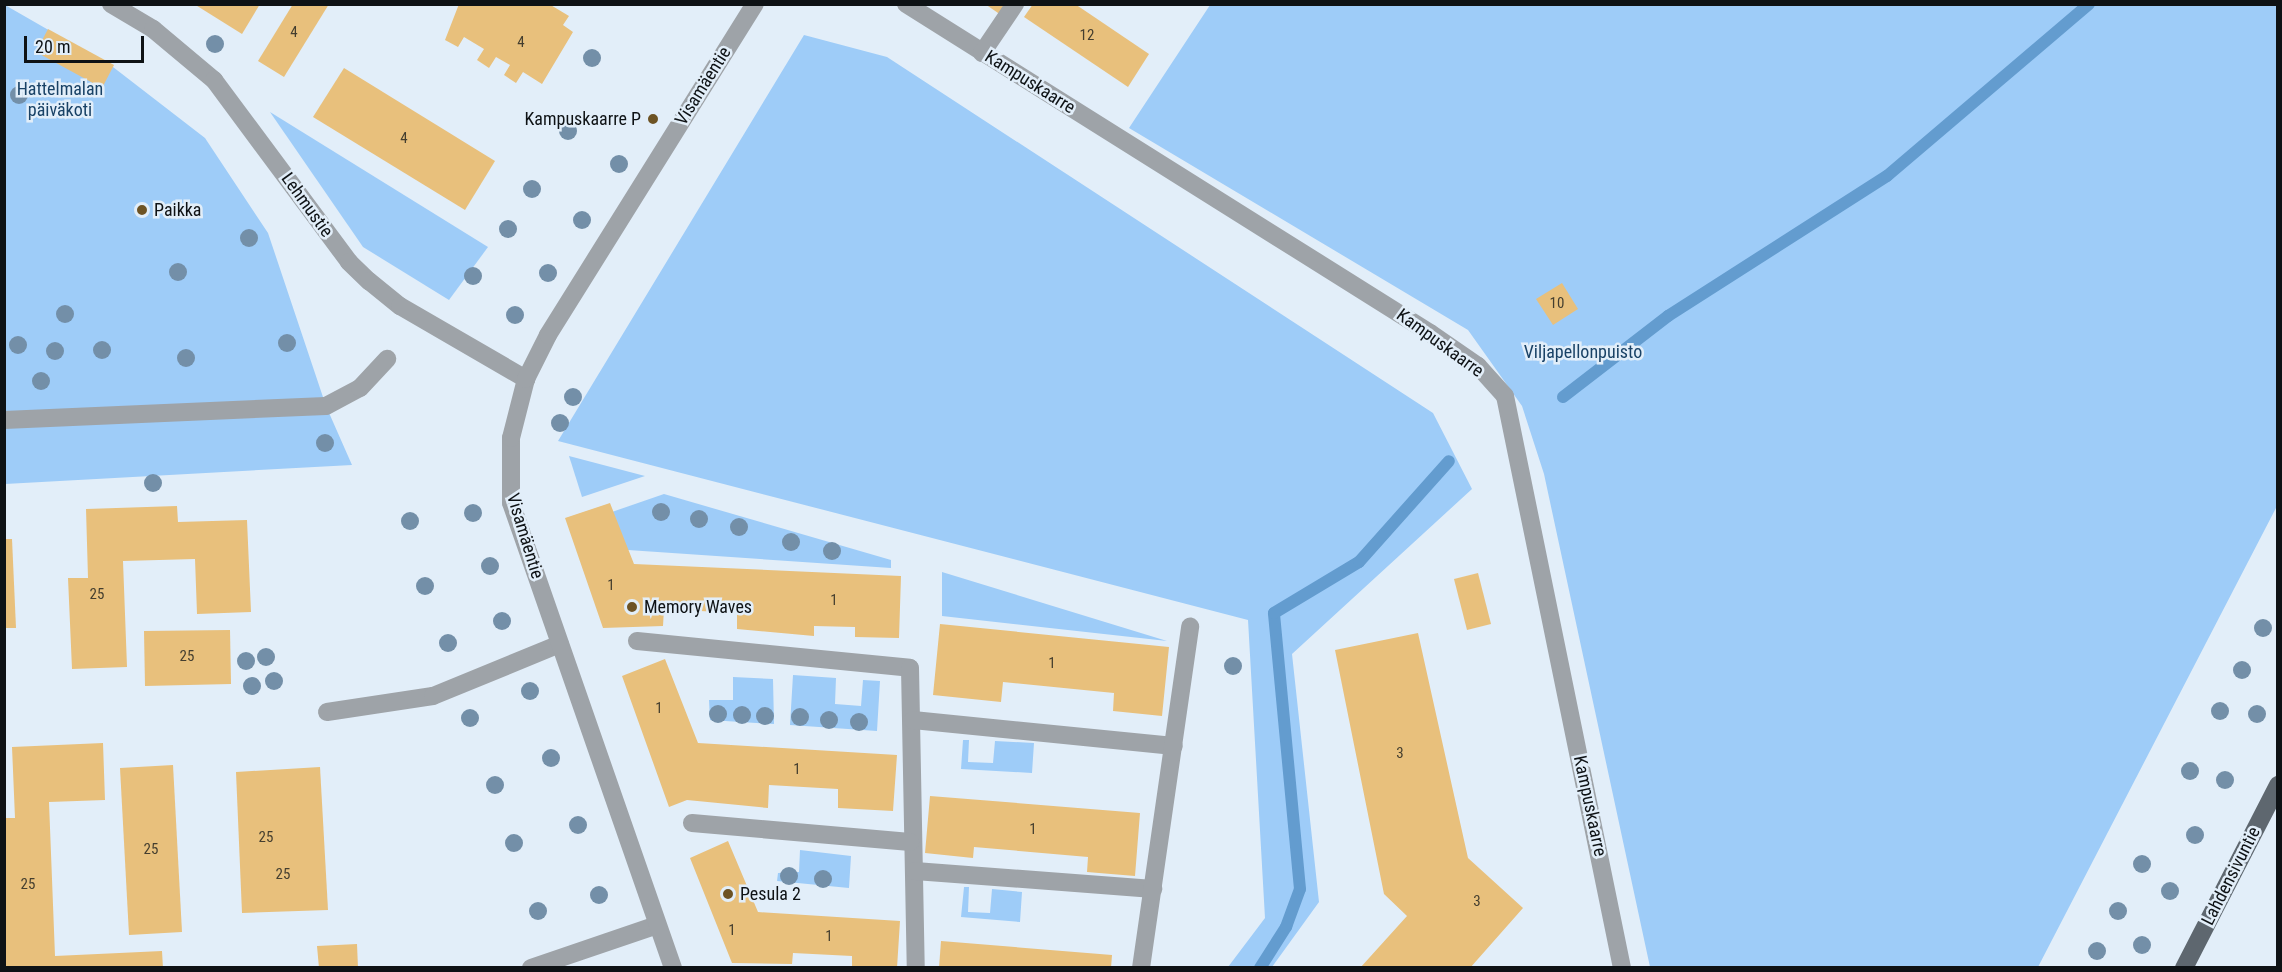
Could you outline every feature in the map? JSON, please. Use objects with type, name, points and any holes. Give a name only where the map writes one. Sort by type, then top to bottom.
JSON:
[{"type":"main road","name":"Lahdensivuntie","points":[[2184,968],[2277,785]]},
{"type":"street","name":"Lehmustie","points":[[111,4],[153,29],[214,80],[349,262],[369,281],[400,306],[526,379]]},
{"type":"street","name":"Visamäentie","points":[[673,968],[511,503],[511,438],[526,379],[574,291],[755,4]]},
{"type":"street","name":"Kampuskaarre","points":[[906,4],[1430,333],[1478,366],[1505,396],[1622,968]]},
{"type":"street","points":[[982,53],[1015,4]]},
{"type":"street","points":[[4,420],[326,406],[360,388],[387,358]]},
{"type":"street","points":[[1141,968],[1190,627]]},
{"type":"street","points":[[637,642],[910,668],[913,720],[910,842],[915,871],[916,968]]},
{"type":"street","points":[[327,712],[433,696],[561,644]]},
{"type":"street","points":[[913,720],[1174,746]]},
{"type":"street","points":[[692,823],[910,842]]},
{"type":"street","points":[[915,871],[1153,889]]},
{"type":"street","points":[[531,968],[657,925]]},
{"type":"green space","name":"Hattelmalan päiväkoti","points":[[5,5],[113,67],[205,138],[268,233],[326,406],[352,465],[5,484]]},
{"type":"green space","name":"Viljapellonpuisto","points":[[1210,5],[2277,5],[2277,506],[2038,967],[1650,967],[1544,474],[1522,406],[1468,330],[1129,128]]},
{"type":"green space","points":[[804,35],[887,57],[1433,413],[1472,489],[1292,654],[1319,902],[1272,967],[1228,967],[1265,918],[1248,620],[558,441]]},
{"type":"green space","points":[[270,112],[488,247],[449,300],[363,247]]},
{"type":"green space","points":[[569,456],[645,476],[582,497]]},
{"type":"green space","points":[[664,494],[891,560],[891,568],[628,550],[609,513]]},
{"type":"green space","points":[[942,572],[1167,641],[942,616]]},
{"type":"green space","points":[[793,675],[836,678],[835,704],[861,706],[863,680],[880,681],[877,731],[790,725]]},
{"type":"green space","points":[[733,677],[773,679],[774,724],[710,720],[709,700],[733,700]]},
{"type":"green space","points":[[963,740],[969,740],[968,762],[993,763],[995,741],[1034,743],[1032,773],[961,769]]},
{"type":"green space","points":[[800,850],[851,856],[849,888],[777,881],[778,873],[799,872]]},
{"type":"green space","points":[[964,887],[969,887],[968,912],[990,913],[992,889],[1022,892],[1020,922],[961,917]]},
{"type":"building","points":[[194,4],[260,4],[242,34]]},
{"type":"building","points":[[293,4],[329,4],[284,77],[258,61]]},
{"type":"building","points":[[459,4],[549,4],[569,16],[563,25],[573,32],[542,84],[523,72],[516,83],[504,75],[510,65],[496,57],[489,68],[477,60],[484,49],[464,37],[458,47],[445,40]]},
{"type":"building","points":[[985,4],[1008,4],[1001,15]]},
{"type":"building","points":[[1033,4],[1075,4],[1149,54],[1128,87],[1024,17]]},
{"type":"building","points":[[48,29],[114,65],[102,88],[36,52]]},
{"type":"building","points":[[344,68],[495,161],[465,210],[313,117]]},
{"type":"building","points":[[1562,283],[1578,309],[1553,325],[1536,299]]},
{"type":"building","points":[[610,503],[634,564],[901,576],[899,638],[855,637],[855,627],[814,626],[814,636],[737,629],[737,613],[664,609],[663,626],[603,628],[565,518]]},
{"type":"building","points":[[177,506],[178,522],[247,520],[251,612],[197,614],[195,559],[123,561],[127,667],[72,669],[68,578],[88,578],[86,509]]},
{"type":"building","points":[[4,539],[12,539],[16,628],[4,628]]},
{"type":"building","points":[[1478,573],[1491,624],[1467,630],[1454,579]]},
{"type":"building","points":[[940,624],[1169,647],[1162,716],[1113,711],[1114,693],[1003,682],[1001,702],[933,695]]},
{"type":"building","points":[[230,630],[231,684],[145,686],[144,631]]},
{"type":"building","points":[[1418,633],[1468,858],[1523,908],[1470,968],[1360,968],[1407,916],[1384,894],[1335,650]]},
{"type":"building","points":[[665,659],[698,743],[897,755],[893,811],[838,808],[838,789],[769,785],[768,808],[687,800],[669,807],[622,676]]},
{"type":"building","points":[[103,743],[105,800],[49,802],[55,956],[162,951],[163,968],[4,968],[4,818],[15,818],[12,747]]},
{"type":"building","points":[[173,765],[182,932],[129,935],[120,768]]},
{"type":"building","points":[[320,767],[328,910],[242,913],[236,772]]},
{"type":"building","points":[[930,796],[1140,813],[1135,876],[1087,872],[1088,857],[974,847],[973,858],[925,853]]},
{"type":"building","points":[[728,841],[758,912],[900,921],[897,968],[852,968],[852,956],[793,953],[792,964],[732,963],[690,858]]},
{"type":"building","points":[[941,941],[1112,955],[1111,968],[939,968]]},
{"type":"building","points":[[357,944],[358,968],[319,968],[317,946]]},
{"type":"waterway","points":[[1563,397],[1668,316],[1887,176],[2089,4]]},
{"type":"waterway","points":[[1260,968],[1286,927],[1300,889],[1274,613],[1359,562],[1449,461]]},
{"type":"place","name":"Kampuskaarre P","points":[[653,119]]},
{"type":"place","name":"Paikka","points":[[142,210]]},
{"type":"place","name":"Memory Waves","points":[[632,607]]},
{"type":"place","name":"Pesula 2","points":[[728,894]]}]
